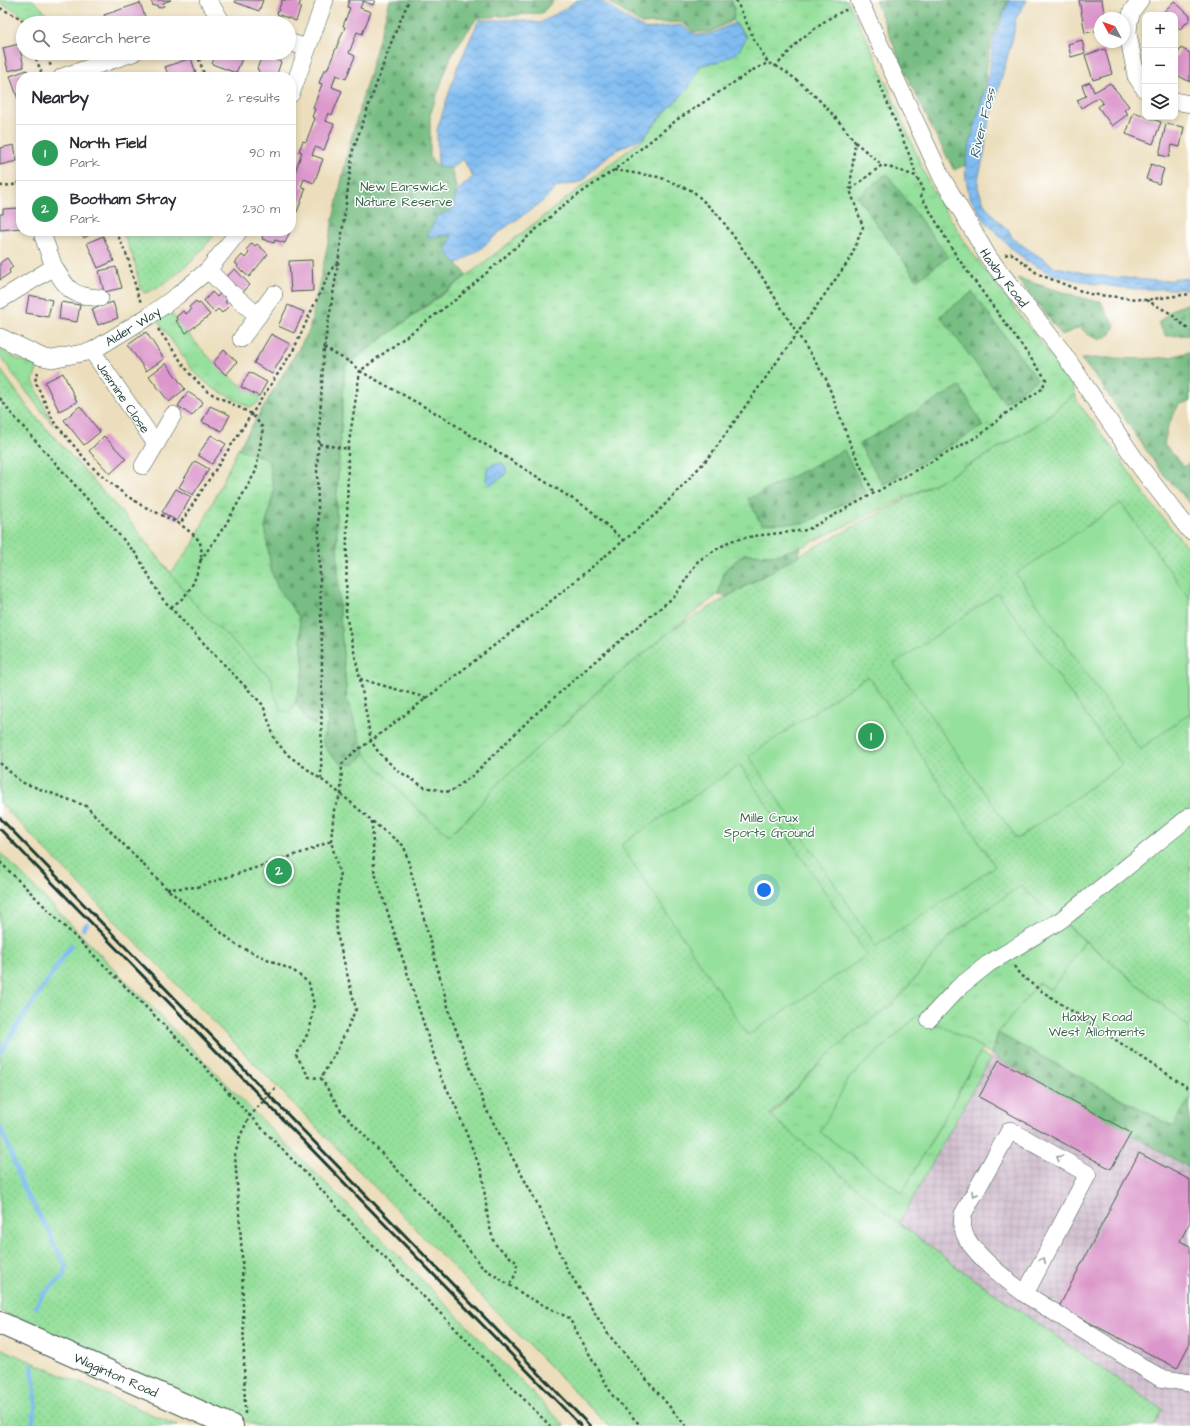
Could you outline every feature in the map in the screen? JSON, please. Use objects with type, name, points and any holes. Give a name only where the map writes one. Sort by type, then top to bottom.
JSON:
[{"type":"main road","name":"Wigginton Road","points":[[0,1323],[239,1420]]},
{"type":"street","points":[[208,0],[220,16]]},
{"type":"street","points":[[296,80],[326,0]]},
{"type":"street","name":"Haxby Road","points":[[859,0],[942,178],[989,258],[1061,350],[1141,468],[1190,531]]},
{"type":"street","points":[[1140,0],[1132,11],[1128,22],[1128,33],[1136,76],[1142,85]]},
{"type":"street","points":[[296,44],[307,48]]},
{"type":"street","points":[[65,72],[107,60]]},
{"type":"street","points":[[1178,102],[1190,104]]},
{"type":"street","points":[[43,236],[54,266],[66,287],[83,297],[100,298]]},
{"type":"street","name":"Alder Way","points":[[0,336],[42,357],[52,359],[92,351],[148,316],[178,295],[208,270],[235,236]]},
{"type":"street","points":[[0,300],[54,266]]},
{"type":"street","points":[[208,270],[258,316]]},
{"type":"street","points":[[241,338],[274,294]]},
{"type":"street","name":"Jasmine Close","points":[[92,351],[156,444]]},
{"type":"street","name":"Jasmine Close","points":[[143,466],[173,416]]},
{"type":"street","points":[[929,1019],[958,988],[988,964],[1061,920],[1190,816]]},
{"type":"street","points":[[1025,1294],[1088,1174],[1010,1130],[963,1214],[964,1235],[971,1245],[1005,1278],[1025,1294],[1160,1378],[1190,1383]]},
{"type":"path","points":[[321,779],[322,651],[317,470],[324,348],[338,264],[353,150],[391,43],[409,0]]},
{"type":"path","points":[[736,0],[754,39],[768,63],[791,74],[844,127],[855,142],[882,165],[916,176]]},
{"type":"path","points":[[0,8],[16,16]]},
{"type":"path","points":[[776,66],[800,39],[828,19],[845,10],[849,16]]},
{"type":"path","points":[[37,60],[41,72]]},
{"type":"path","points":[[49,60],[57,72]]},
{"type":"path","points":[[199,60],[203,72]]},
{"type":"path","points":[[768,63],[753,70],[678,119],[614,170],[565,204],[459,297],[360,371],[348,448],[346,615],[360,679],[371,741],[379,753],[397,770],[424,787],[450,792],[472,776],[529,720],[594,662],[675,596],[698,561],[730,541],[754,536],[807,530],[980,435],[1005,414],[1042,389],[1046,379],[957,257],[921,196],[923,188],[916,176],[911,159],[877,80]]},
{"type":"path","points":[[321,1078],[338,1048],[356,1009],[337,934],[336,910],[340,876],[331,841],[334,810],[340,794],[342,764],[354,752],[371,741],[540,610],[624,541],[657,513],[710,456],[850,259],[864,227],[850,190],[855,142]]},
{"type":"path","points":[[850,190],[882,165]]},
{"type":"path","points":[[614,170],[659,177],[693,191],[719,216],[757,269],[826,379],[851,446],[874,494]]},
{"type":"path","points":[[0,186],[16,184]]},
{"type":"path","points":[[118,236],[128,258],[138,296],[148,316],[190,374],[208,392],[252,414],[263,428],[256,471],[226,524],[200,561]]},
{"type":"path","points":[[1005,255],[1011,253],[1038,274],[1089,294],[1146,300],[1190,294]]},
{"type":"path","points":[[252,414],[294,349],[333,267],[338,264]]},
{"type":"path","points":[[1146,300],[1170,313],[1190,331]]},
{"type":"path","points":[[324,348],[350,362],[360,371],[444,417],[484,444],[589,509],[624,541]]},
{"type":"path","points":[[0,398],[10,412],[137,555],[161,596],[171,608],[263,705],[275,740],[288,755],[321,779],[404,846],[450,1014],[486,1109],[536,1201],[567,1268],[608,1334],[686,1426]]},
{"type":"path","points":[[318,444],[348,448]]},
{"type":"path","points":[[171,608],[187,594],[197,575],[200,561],[200,544],[196,538],[180,524]]},
{"type":"path","points":[[360,679],[426,698]]},
{"type":"path","points":[[0,763],[21,782],[86,806],[167,889],[238,946],[294,971],[309,983],[314,1005],[310,1029],[296,1056],[309,1077],[321,1078]]},
{"type":"path","points":[[372,821],[374,870],[441,1078],[456,1107],[482,1173],[488,1220],[494,1243],[517,1262],[516,1274],[509,1285]]},
{"type":"path","points":[[167,889],[197,887],[307,851],[331,841]]},
{"type":"path","points":[[0,862],[187,1048],[366,1239],[550,1426]]},
{"type":"path","points":[[1010,951],[1013,965],[1020,975],[1190,1089]]},
{"type":"path","points":[[321,1078],[341,1111],[450,1225],[482,1267],[529,1298],[569,1318],[613,1396],[641,1426]]},
{"type":"path","points":[[239,1420],[242,1256],[235,1155],[240,1136],[250,1116],[276,1087]]},
{"type":"shaded area","points":[[992,1054],[999,1060],[1190,1168],[1190,1426],[1154,1426],[1162,1410],[958,1268],[899,1223]]},
{"type":"green space","points":[[0,0],[33,0],[48,16],[23,16],[20,13],[0,3]]},
{"type":"green space","name":"New Earswick Nature Reserve","points":[[390,0],[554,0],[542,13],[477,18],[452,53],[430,115],[430,157],[438,167],[451,168],[457,191],[452,211],[437,216],[428,237],[453,235],[457,264],[467,275],[345,366],[336,505],[339,606],[347,700],[365,753],[356,764],[342,764],[330,754],[322,741],[329,718],[320,714],[315,725],[306,720],[295,704],[304,670],[299,617],[278,589],[271,570],[265,528],[274,491],[269,463],[263,457],[238,449],[309,331],[349,146]]},
{"type":"green space","points":[[606,0],[731,0],[734,7],[733,20],[710,32],[694,32],[681,22],[641,24]]},
{"type":"green space","points":[[731,0],[847,0],[872,50],[930,186],[972,253],[1071,382],[1075,394],[1035,426],[954,474],[801,547],[776,555],[744,554],[725,570],[718,594],[599,690],[449,835],[714,1059],[771,1116],[820,1062],[858,1029],[895,1002],[952,934],[1020,885],[1085,941],[1051,990],[1039,983],[998,1033],[992,1054],[919,1014],[902,1193],[980,1053],[990,1059],[899,1223],[958,1268],[1162,1410],[1154,1426],[0,803],[0,369],[29,409],[130,522],[171,573],[193,544],[238,449],[263,457],[269,462],[274,491],[265,528],[293,609],[299,617],[304,670],[295,704],[365,753],[347,700],[339,606],[336,505],[345,366],[450,289],[644,138],[662,115],[687,90],[701,64],[719,62],[747,37],[733,20],[734,7]]},
{"type":"green space","points":[[875,0],[1008,0],[991,41],[981,104],[965,165],[954,170],[904,70]]},
{"type":"green space","points":[[887,174],[948,257],[917,280],[857,197]]},
{"type":"green space","points":[[124,236],[213,236],[194,258],[174,276],[153,290],[144,293],[140,287],[134,259]]},
{"type":"green space","points":[[1017,278],[1089,300],[1101,301],[1105,311],[1115,325],[1111,334],[1100,340],[1087,334],[1080,327],[1062,335]]},
{"type":"green space","points":[[972,292],[1037,379],[1005,403],[940,316]]},
{"type":"green space","points":[[1190,303],[1190,335],[1166,336],[1158,323],[1173,309]]},
{"type":"green space","points":[[170,312],[219,367],[240,384],[261,397],[257,404],[249,407],[211,387],[193,371],[158,321]]},
{"type":"green space","points":[[0,350],[17,359],[38,366],[33,381],[53,425],[18,381],[0,355]]},
{"type":"green space","points":[[1190,352],[1190,402],[1179,404],[1168,426],[1164,444],[1184,467],[1190,461],[1190,504],[1159,469],[1101,384],[1081,359],[1158,358],[1172,357]]},
{"type":"green space","name":"Mille Crux Sports Ground","points":[[0,369],[29,409],[130,522],[198,608],[272,679],[273,690],[281,710],[289,712],[295,704],[306,720],[315,725],[322,709],[329,718],[322,741],[330,754],[342,764],[356,764],[365,753],[415,807],[449,835],[471,816],[493,788],[572,717],[599,690],[676,627],[798,556],[975,462],[1037,425],[1075,394],[1077,401],[1150,502],[1190,551],[1190,1028],[1020,886],[952,934],[895,1002],[858,1029],[820,1062],[770,1115],[899,1223],[958,1268],[1162,1410],[1154,1426],[608,1426],[0,803]]},
{"type":"green space","points":[[960,386],[983,426],[883,485],[859,444]]},
{"type":"green space","points":[[844,450],[865,492],[806,523],[761,524],[748,499]]},
{"type":"green space","points":[[1121,503],[1190,599],[1190,713],[1140,749],[1016,574]]},
{"type":"green space","points":[[801,547],[798,556],[726,597],[718,594],[725,570],[744,554],[776,555]]},
{"type":"green space","points":[[998,593],[1122,765],[1017,839],[894,664]]},
{"type":"green space","points":[[868,676],[995,866],[876,946],[749,756]]},
{"type":"green space","name":"Mille Crux Sports Ground","points":[[740,765],[867,955],[748,1035],[621,845]]},
{"type":"green space","points":[[0,852],[254,1112],[384,1241],[565,1426],[257,1426],[0,1311]]},
{"type":"green space","name":"Haxby Road West Allotments","points":[[1085,941],[1190,1028],[1190,1098],[1173,1126],[998,1033],[1039,983],[1051,990]]},
{"type":"green space","points":[[919,1014],[983,1048],[902,1193],[820,1132],[849,1078]]},
{"type":"green space","points":[[998,1033],[1172,1126],[1190,1098],[1190,1168],[999,1060],[992,1054]]},
{"type":"green space","points":[[0,1348],[178,1426],[0,1426]]},
{"type":"water","points":[[577,0],[599,0],[645,29],[681,25],[696,35],[710,34],[734,23],[747,37],[738,52],[719,62],[701,65],[687,90],[662,115],[644,137],[611,153],[592,170],[583,181],[557,187],[542,202],[503,229],[479,250],[457,264],[446,251],[452,235],[427,237],[437,216],[452,210],[457,191],[473,177],[463,159],[451,168],[438,167],[437,130],[457,68],[479,20],[518,20],[540,23]]},
{"type":"water","name":"River Foss","points":[[1009,0],[1027,0],[1015,20],[1014,33],[986,134],[985,149],[978,180],[978,187],[987,208],[1001,224],[1008,229],[1013,239],[1055,267],[1100,276],[1158,281],[1174,280],[1175,278],[1190,279],[1190,289],[1133,289],[1095,284],[1051,274],[1027,261],[1012,249],[983,219],[969,196],[965,165],[989,75],[993,41]]},
{"type":"water","points":[[502,463],[507,472],[503,477],[489,485],[486,480],[487,468],[493,464]]},
{"type":"building","points":[[151,0],[171,0],[163,3],[164,6],[158,8],[157,5],[153,6]]},
{"type":"building","points":[[235,0],[263,0],[259,11],[235,2]]},
{"type":"building","points":[[282,0],[301,0],[299,6],[301,7],[296,21],[296,16],[282,16],[277,14]]},
{"type":"building","points":[[349,0],[375,0],[373,5],[363,1],[360,8],[371,12],[362,34],[357,32],[349,53],[355,56],[346,79],[336,75],[332,87],[342,91],[332,115],[328,113],[325,121],[334,124],[324,150],[315,147],[312,155],[323,159],[314,183],[304,179],[301,187],[306,188],[297,212],[296,169],[302,152],[299,151],[303,141],[306,142],[315,118],[312,117],[315,109],[313,108],[322,84],[319,83],[324,70],[327,70],[345,27],[343,26],[350,8],[347,7]]},
{"type":"building","points":[[1079,0],[1102,0],[1104,12],[1094,12],[1094,31],[1085,33]]},
{"type":"building","points":[[1174,1],[1190,16],[1190,19],[1180,29],[1178,27],[1178,12],[1164,12]]},
{"type":"building","points":[[140,3],[145,16],[104,16]]},
{"type":"building","points":[[1082,40],[1085,53],[1071,57],[1068,44]]},
{"type":"building","points":[[16,45],[16,60],[22,60],[24,67],[8,71],[3,48]]},
{"type":"building","points":[[1181,48],[1190,53],[1190,82],[1178,76],[1178,54]]},
{"type":"building","points":[[1105,49],[1112,74],[1093,80],[1085,55]]},
{"type":"building","points":[[185,60],[192,60],[195,72],[167,72],[165,67]]},
{"type":"building","points":[[213,60],[242,60],[236,72],[212,64]]},
{"type":"building","points":[[260,60],[276,60],[281,62],[278,72],[258,72],[259,70],[257,69]]},
{"type":"building","points":[[16,74],[16,93],[10,76]]},
{"type":"building","points":[[1090,82],[1094,92],[1110,83],[1129,106],[1124,110],[1128,114],[1112,126],[1098,107],[1103,103],[1099,97],[1081,108],[1077,100],[1086,96],[1082,85]]},
{"type":"building","points":[[1134,112],[1142,115],[1142,120],[1156,120],[1161,122],[1153,144],[1126,134]]},
{"type":"building","points":[[1166,124],[1184,127],[1180,147],[1172,145],[1169,157],[1159,155]]},
{"type":"building","points":[[14,145],[16,161],[0,165],[0,148]]},
{"type":"building","points":[[1151,164],[1164,169],[1159,184],[1146,179]]},
{"type":"building","points":[[16,208],[16,228],[0,230],[0,214],[3,214],[3,209]]},
{"type":"building","points":[[103,236],[114,261],[98,268],[87,243]]},
{"type":"building","points":[[263,236],[288,236],[285,243],[275,240],[274,243],[262,239]]},
{"type":"building","points":[[252,243],[255,246],[257,244],[268,254],[249,277],[237,267],[238,265],[235,263],[242,255],[245,258],[249,253],[246,250]]},
{"type":"building","points":[[7,258],[13,267],[9,270],[10,273],[0,280],[0,263]]},
{"type":"building","points":[[312,260],[313,291],[291,292],[289,261]]},
{"type":"building","points":[[116,267],[122,288],[104,292],[99,271]]},
{"type":"building","points":[[235,269],[250,285],[243,292],[239,288],[225,302],[229,306],[222,313],[218,309],[215,312],[204,301],[212,292],[217,297],[226,288],[226,277]]},
{"type":"building","points":[[29,295],[52,300],[48,317],[26,313]]},
{"type":"building","points":[[196,301],[198,304],[200,303],[210,315],[186,333],[176,321],[178,320],[176,317],[183,311],[186,314],[191,310],[189,307]]},
{"type":"building","points":[[61,302],[80,305],[77,322],[59,319]]},
{"type":"building","points":[[113,302],[118,318],[98,325],[92,309]]},
{"type":"building","points":[[288,305],[304,312],[294,333],[278,326]]},
{"type":"building","points":[[146,332],[164,359],[146,371],[128,345]]},
{"type":"building","points":[[271,334],[290,344],[272,374],[254,363]]},
{"type":"building","points":[[224,350],[237,362],[226,375],[213,363]]},
{"type":"building","points":[[166,363],[185,389],[169,402],[149,376]]},
{"type":"building","points":[[249,372],[267,382],[259,396],[241,387]]},
{"type":"building","points":[[63,373],[77,402],[59,411],[45,382]]},
{"type":"building","points":[[188,392],[203,402],[192,416],[178,406]]},
{"type":"building","points":[[80,406],[100,432],[84,445],[64,420]]},
{"type":"building","points":[[210,406],[230,415],[222,431],[202,422]]},
{"type":"building","points":[[211,435],[226,444],[212,464],[198,455]]},
{"type":"building","points":[[104,436],[126,459],[110,474],[89,451]]},
{"type":"building","points":[[195,461],[209,469],[193,495],[179,487]]},
{"type":"building","points":[[176,489],[191,497],[177,521],[162,512]]},
{"type":"building","points":[[999,1060],[1131,1133],[1111,1169],[979,1097]]},
{"type":"building","points":[[1139,1153],[1190,1180],[1190,1222],[1180,1241],[1190,1246],[1190,1343],[1177,1368],[1059,1307]]},
{"type":"waterway","points":[[83,929],[87,924]]},
{"type":"waterway","points":[[0,1052],[71,945]]},
{"type":"waterway","points":[[0,1127],[25,1192],[43,1223],[49,1230],[53,1243],[66,1266],[64,1276],[42,1295],[36,1307]]},
{"type":"waterway","points":[[32,1366],[35,1408],[32,1426]]},
{"type":"railway","points":[[0,818],[590,1426]]},
{"type":"railway","points":[[0,829],[581,1426]]},
{"type":"place","name":"North Field","points":[[871,736]]},
{"type":"place","name":"Bootham Stray","points":[[279,871]]}]
